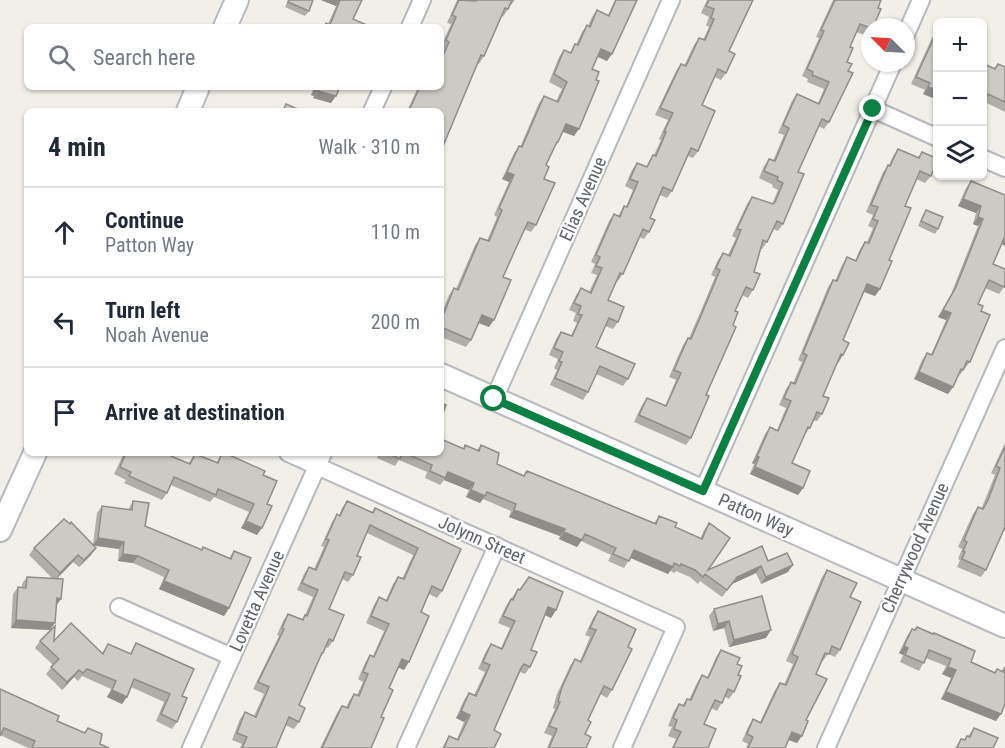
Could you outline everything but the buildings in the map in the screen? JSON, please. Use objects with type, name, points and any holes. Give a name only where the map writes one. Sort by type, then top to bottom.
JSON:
[{"type":"street","points":[[226,24],[237,0]]},
{"type":"street","points":[[411,24],[422,0]]},
{"type":"street","name":"Elias Avenue","points":[[494,399],[671,0]]},
{"type":"street","points":[[913,18],[921,0]]},
{"type":"street","points":[[703,491],[889,72]]},
{"type":"street","points":[[189,108],[197,90]]},
{"type":"street","points":[[373,108],[382,90]]},
{"type":"street","points":[[873,109],[933,136]]},
{"type":"street","points":[[987,160],[1005,168]]},
{"type":"street","name":"Cherrywood Avenue","points":[[826,748],[1005,348]]},
{"type":"street","name":"Patton Way","points":[[444,376],[1005,626]]},
{"type":"street","points":[[0,530],[34,456]]},
{"type":"street","name":"Jolynn Street","points":[[302,456],[320,460],[497,546],[676,627],[622,748]]},
{"type":"street","name":"Lovetta Avenue","points":[[191,748],[320,460]]},
{"type":"street","points":[[406,748],[497,546]]},
{"type":"street","points":[[119,607],[232,657]]},
{"type":"route","points":[[494,399],[703,491],[873,109]]}]
